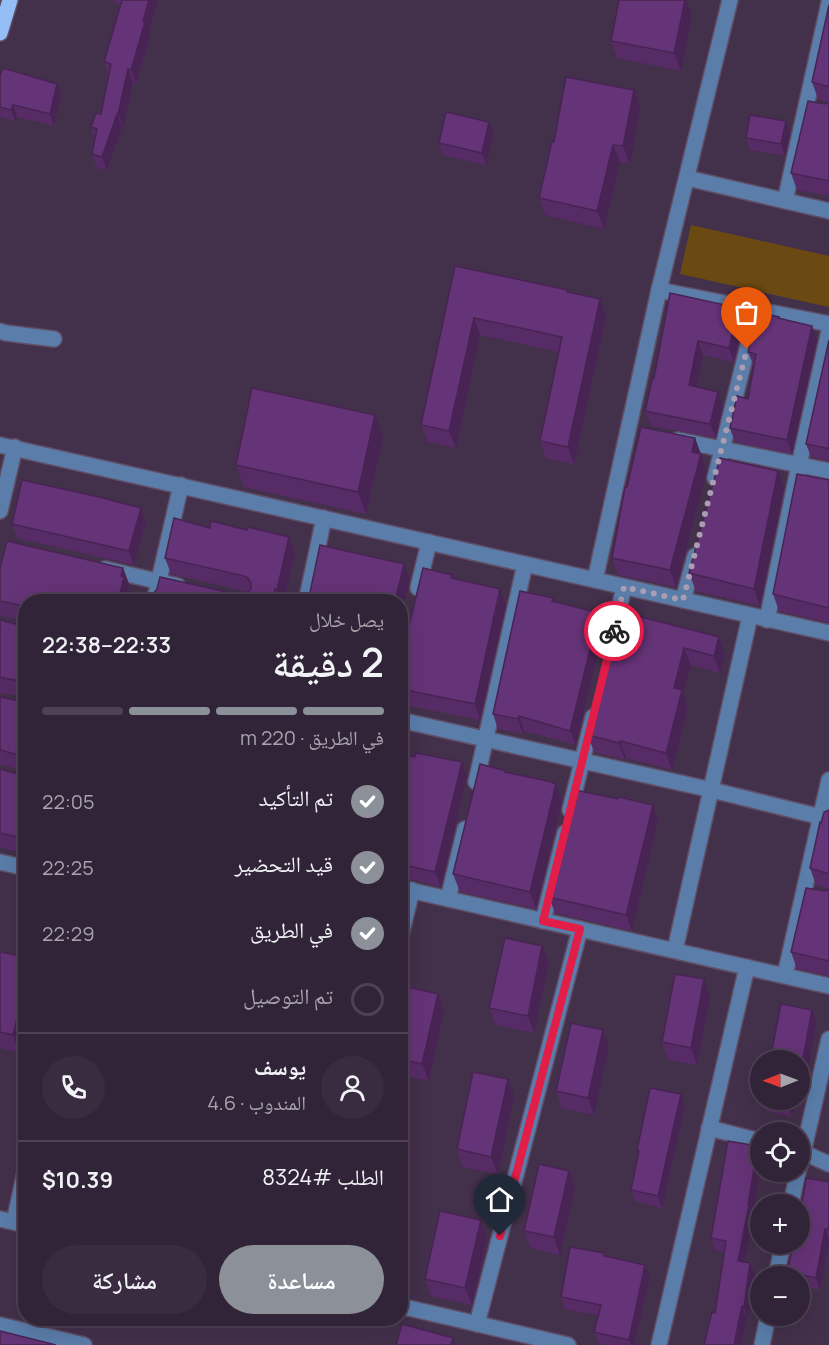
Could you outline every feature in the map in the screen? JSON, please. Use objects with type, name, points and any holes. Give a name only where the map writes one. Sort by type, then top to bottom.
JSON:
[{"type":"main road","points":[[0,33],[10,0]]},
{"type":"street","points":[[596,580],[633,432],[659,290],[730,0]]},
{"type":"street","points":[[785,201],[812,108],[829,3]]},
{"type":"street","points":[[687,178],[829,211]]},
{"type":"street","points":[[659,290],[829,324]]},
{"type":"street","points":[[711,492],[757,309]]},
{"type":"street","points":[[0,331],[54,339]]},
{"type":"street","points":[[767,620],[829,331]]},
{"type":"street","points":[[660,437],[829,471]]},
{"type":"street","points":[[0,511],[7,446],[829,633]]},
{"type":"street","points":[[156,594],[181,485]]},
{"type":"street","points":[[308,594],[324,518]]},
{"type":"street","points":[[414,607],[429,543]]},
{"type":"street","points":[[683,600],[697,546]]},
{"type":"street","points":[[472,796],[525,564]]},
{"type":"street","points":[[91,566],[192,589]]},
{"type":"street","points":[[610,645],[624,587]]},
{"type":"street","points":[[675,950],[750,616]]},
{"type":"street","points":[[543,921],[596,703]]},
{"type":"street","points":[[408,722],[712,790],[825,819]]},
{"type":"street","points":[[784,975],[803,892],[825,819],[829,780]]},
{"type":"street","points":[[447,899],[467,819]]},
{"type":"street","points":[[0,862],[18,866]]},
{"type":"street","points":[[408,889],[829,986]]},
{"type":"street","points":[[803,892],[820,896]]},
{"type":"street","points":[[477,1324],[580,929]]},
{"type":"street","points":[[659,1345],[747,967]]},
{"type":"street","points":[[809,1122],[829,1039]]},
{"type":"street","points":[[710,1128],[750,1138]]},
{"type":"street","points":[[810,1159],[829,1164]]},
{"type":"street","points":[[13,1222],[18,1201]]},
{"type":"street","points":[[408,1308],[568,1345]]},
{"type":"street","points":[[0,1324],[84,1345]]},
{"type":"street","points":[[762,1345],[766,1326]]},
{"type":"shaded area","points":[[691,225],[829,256],[829,307],[680,274]]},
{"type":"building","points":[[122,0],[149,0],[131,70],[128,69],[118,114],[102,157],[92,154],[97,129],[91,127],[96,113],[101,114],[111,64],[104,62]]},
{"type":"building","points":[[619,0],[685,0],[674,53],[611,41]]},
{"type":"building","points":[[829,5],[829,87],[812,82]]},
{"type":"building","points":[[3,68],[57,84],[50,114],[13,105],[11,110],[0,107],[0,76]]},
{"type":"building","points":[[566,77],[634,90],[623,146],[613,145],[597,211],[539,198],[552,141],[554,142]]},
{"type":"building","points":[[808,101],[825,104],[829,102],[829,181],[791,173]]},
{"type":"building","points":[[446,112],[489,122],[482,153],[439,143]]},
{"type":"building","points":[[750,115],[786,121],[781,144],[746,138]]},
{"type":"building","points":[[455,266],[600,299],[568,447],[540,441],[562,337],[474,318],[449,431],[421,425]]},
{"type":"building","points":[[670,293],[739,308],[729,348],[698,341],[689,385],[718,392],[710,424],[645,411],[654,378]]},
{"type":"building","points":[[758,312],[812,326],[787,440],[730,428],[737,396],[748,399],[756,354],[748,352]]},
{"type":"building","points":[[829,340],[829,449],[806,444]]},
{"type":"building","points":[[252,388],[375,415],[358,492],[236,465]]},
{"type":"building","points":[[641,427],[695,438],[692,452],[701,454],[670,570],[612,558],[625,487],[627,487]]},
{"type":"building","points":[[720,458],[778,471],[754,589],[689,573]]},
{"type":"building","points":[[797,474],[829,480],[829,608],[773,594]]},
{"type":"building","points":[[22,480],[141,508],[129,551],[12,524]]},
{"type":"building","points":[[174,518],[210,528],[211,521],[289,537],[274,594],[247,594],[251,589],[251,583],[244,576],[165,558]]},
{"type":"building","points":[[7,541],[123,568],[121,576],[124,577],[120,594],[18,594],[18,605],[0,601],[0,568]]},
{"type":"building","points":[[320,545],[404,564],[397,594],[310,594]]},
{"type":"building","points":[[423,568],[452,575],[451,578],[500,589],[475,704],[408,691],[408,630]]},
{"type":"building","points":[[160,577],[236,594],[153,594]]},
{"type":"building","points":[[520,591],[553,598],[552,601],[599,613],[570,731],[519,716],[518,719],[493,714]]},
{"type":"building","points":[[618,611],[719,637],[714,656],[684,648],[674,688],[682,690],[666,753],[588,735]]},
{"type":"building","points":[[0,620],[18,625],[18,681],[0,677]]},
{"type":"building","points":[[0,697],[18,701],[18,755],[0,750]]},
{"type":"building","points":[[416,753],[462,762],[435,872],[408,866],[408,756],[415,757]]},
{"type":"building","points":[[480,764],[556,784],[530,892],[453,874]]},
{"type":"building","points":[[0,769],[18,774],[18,837],[0,833]]},
{"type":"building","points":[[575,790],[653,805],[626,915],[549,897]]},
{"type":"building","points":[[829,810],[829,874],[810,868],[820,822],[824,812]]},
{"type":"building","points":[[806,888],[825,891],[829,889],[829,961],[791,952]]},
{"type":"building","points":[[505,938],[542,946],[528,1016],[489,1008]]},
{"type":"building","points":[[0,952],[18,955],[18,1014],[13,1035],[0,1032]]},
{"type":"building","points":[[675,974],[704,979],[691,1048],[662,1042]]},
{"type":"building","points":[[408,987],[438,994],[422,1064],[408,1061]]},
{"type":"building","points":[[781,1004],[812,1010],[804,1050],[772,1050]]},
{"type":"building","points":[[571,1023],[603,1030],[588,1098],[556,1091]]},
{"type":"building","points":[[473,1072],[508,1079],[491,1157],[457,1149]]},
{"type":"building","points":[[650,1088],[681,1094],[658,1196],[631,1190]]},
{"type":"building","points":[[728,1141],[750,1145],[750,1182],[752,1182],[738,1261],[750,1263],[744,1307],[742,1306],[734,1345],[704,1345],[712,1312],[715,1313],[726,1241],[711,1238]]},
{"type":"building","points":[[539,1164],[569,1171],[554,1237],[524,1231]]},
{"type":"building","points":[[810,1179],[829,1182],[829,1226],[828,1230],[825,1229],[816,1278],[810,1277],[810,1266],[788,1266],[791,1254],[810,1254],[810,1194],[803,1194],[805,1182],[810,1182]]},
{"type":"building","points":[[440,1211],[481,1220],[465,1288],[425,1279]]},
{"type":"building","points":[[570,1247],[604,1253],[604,1256],[645,1265],[629,1340],[594,1332],[601,1305],[561,1297]]},
{"type":"building","points":[[401,1326],[408,1326],[453,1338],[451,1345],[396,1345]]},
{"type":"building","points":[[0,1331],[56,1345],[0,1345]]},
{"type":"way so far","points":[[614,631],[624,587],[683,600],[747,349]]},
{"type":"route","points":[[500,1236],[580,929],[543,921],[614,631]]}]
